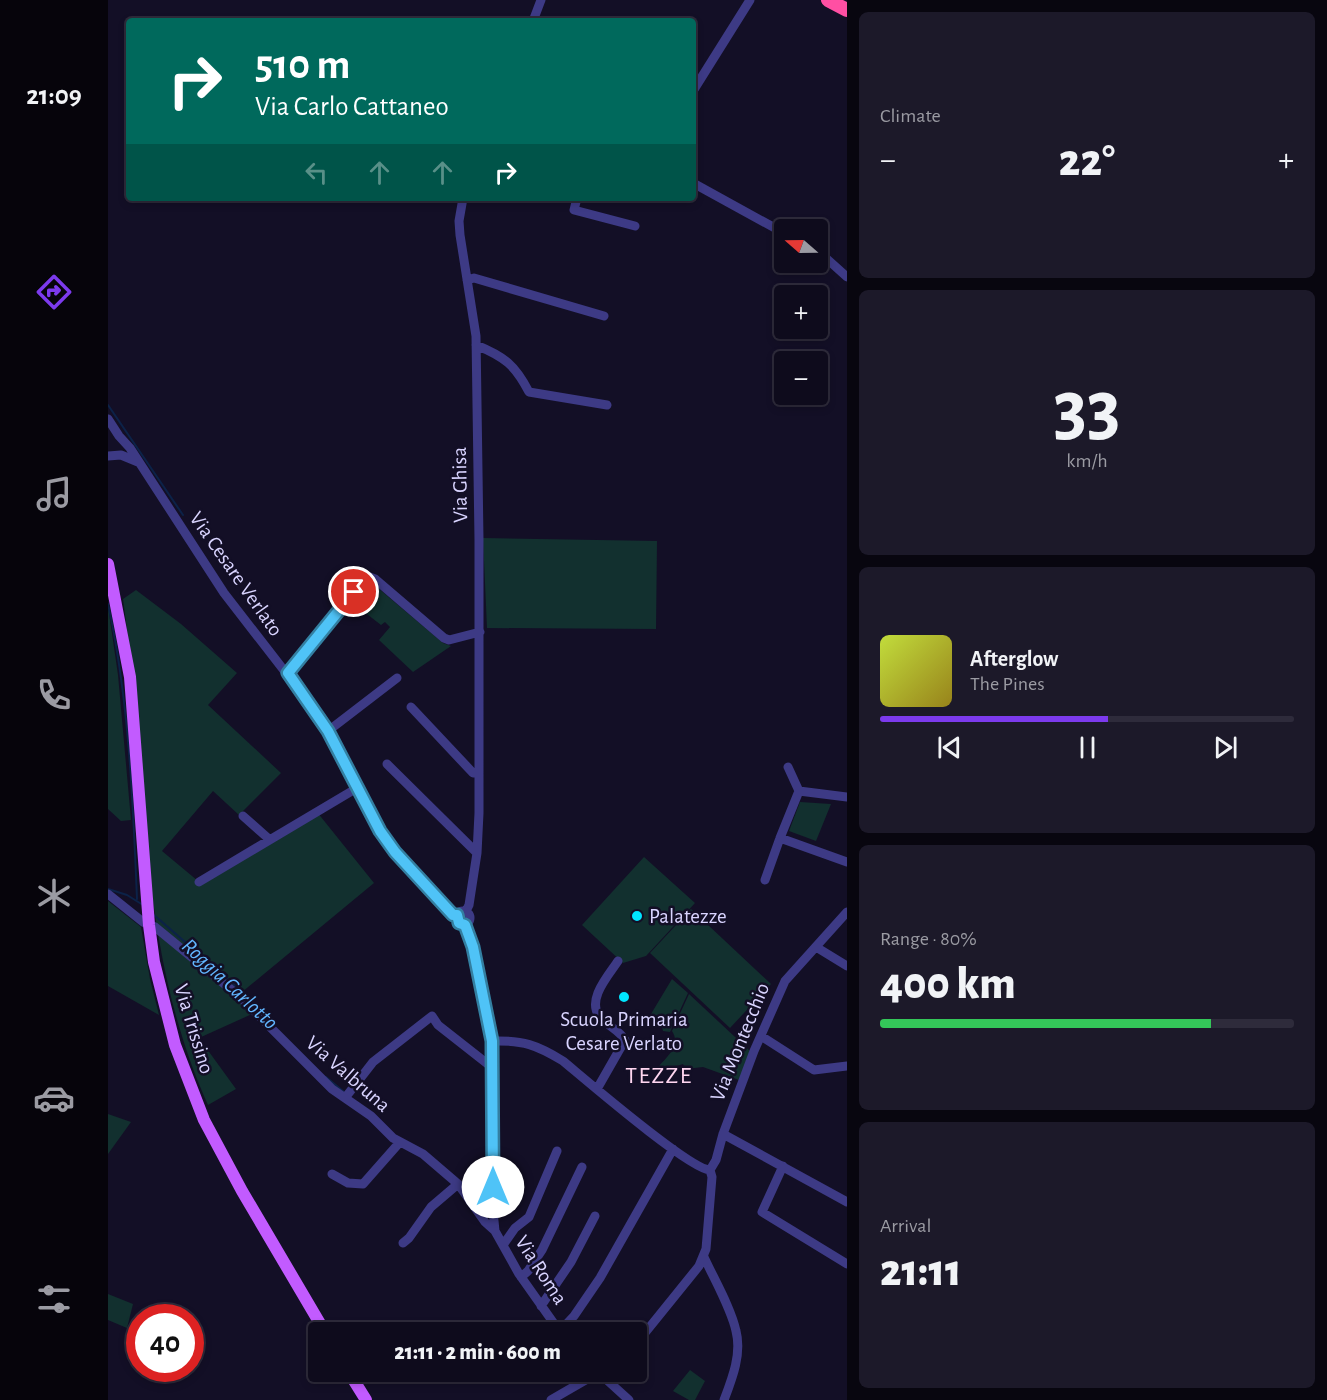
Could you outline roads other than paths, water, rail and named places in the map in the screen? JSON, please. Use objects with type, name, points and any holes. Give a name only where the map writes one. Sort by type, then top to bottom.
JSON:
[{"type":"highway","points":[[828,0],[847,10]]},
{"type":"main road","name":"Via Trissino","points":[[108,564],[130,677],[149,925],[154,962],[175,1045],[204,1120],[248,1201],[319,1322]]},
{"type":"main road","points":[[355,1382],[366,1400]]},
{"type":"street","points":[[534,18],[541,0]]},
{"type":"street","points":[[696,87],[750,0]]},
{"type":"street","points":[[696,185],[774,228]]},
{"type":"street","name":"Via Ghisa","points":[[461,913],[469,905],[477,853],[480,632],[476,345],[459,221],[463,201]]},
{"type":"street","points":[[576,201],[574,210],[635,226]]},
{"type":"street","points":[[828,260],[847,277]]},
{"type":"street","points":[[467,279],[474,278],[604,316]]},
{"type":"street","points":[[476,345],[509,362],[519,373],[529,392],[607,405]]},
{"type":"street","name":"Via Cesare Verlato","points":[[108,419],[130,448],[241,616],[288,673],[328,731],[380,831],[395,852],[453,915],[461,913]]},
{"type":"street","name":"Via Cesare Verlato","points":[[108,430],[119,436]]},
{"type":"street","points":[[108,435],[119,436]]},
{"type":"street","points":[[108,456],[122,455],[140,464]]},
{"type":"street","points":[[288,673],[367,576],[375,579],[444,638],[449,640],[480,632]]},
{"type":"street","points":[[328,731],[397,678]]},
{"type":"street","points":[[411,707],[473,773],[479,773]]},
{"type":"street","points":[[387,764],[477,853]]},
{"type":"street","points":[[765,880],[799,791],[788,767]]},
{"type":"street","points":[[199,882],[357,788]]},
{"type":"street","points":[[799,791],[847,796]]},
{"type":"street","points":[[243,816],[269,839]]},
{"type":"street","points":[[780,838],[847,862]]},
{"type":"street","name":"Via Valbruna","points":[[108,894],[149,925],[155,927],[239,996],[332,1089],[371,1116],[393,1138],[423,1154],[444,1172]]},
{"type":"street","name":"Via Montecchio","points":[[710,1170],[716,1160],[723,1134],[761,1036],[785,981],[847,912]]},
{"type":"street","points":[[461,913],[470,914],[471,918],[465,925],[473,947],[492,1041],[495,1231]]},
{"type":"street","points":[[816,947],[847,966]]},
{"type":"street","points":[[597,1089],[625,1040],[600,1017],[594,1006],[618,961]]},
{"type":"street","points":[[345,1098],[372,1062],[432,1016],[438,1025],[494,1069]]},
{"type":"street","points":[[761,1036],[814,1070],[847,1066]]},
{"type":"street","points":[[492,1041],[512,1040],[545,1050],[563,1061],[673,1149],[699,1167],[710,1170],[712,1177],[704,1257],[647,1330]]},
{"type":"street","points":[[723,1134],[847,1202]]},
{"type":"street","points":[[332,1174],[348,1184],[363,1184],[400,1142]]},
{"type":"street","points":[[569,1322],[600,1278],[673,1149]]},
{"type":"street","points":[[503,1245],[515,1228],[529,1217],[557,1151]]},
{"type":"street","points":[[783,1166],[762,1212],[847,1264]]},
{"type":"street","points":[[521,1277],[528,1271],[542,1250],[582,1167]]},
{"type":"street","name":"Via Roma","points":[[444,1172],[458,1185],[485,1222],[495,1231],[521,1277],[553,1322]]},
{"type":"street","points":[[403,1243],[431,1207],[458,1185]]},
{"type":"street","points":[[541,1306],[571,1262],[595,1216]]},
{"type":"street","points":[[704,1257],[737,1331],[734,1376],[724,1400]]},
{"type":"street","points":[[550,1400],[580,1382]]},
{"type":"street","points":[[610,1382],[628,1400]]},
{"type":"waterway","points":[[108,405],[183,515]]},
{"type":"waterway","points":[[108,604],[125,714],[132,788],[137,899]]},
{"type":"waterway","name":"Roggia Carlotto","points":[[108,889],[127,895],[143,905]]},
{"type":"waterway","name":"Roggia Carlotto","points":[[154,915],[239,989],[271,1022]]},
{"type":"waterway","name":"Roggia Carlotto","points":[[326,1077],[344,1092]]},
{"type":"place","name":"Palatezze","points":[[637,916]]},
{"type":"place","name":"Scuola Primaria Cesare Verlato","points":[[624,997]]},
{"type":"district","name":"TEZZE","points":[[659,1076]]}]
